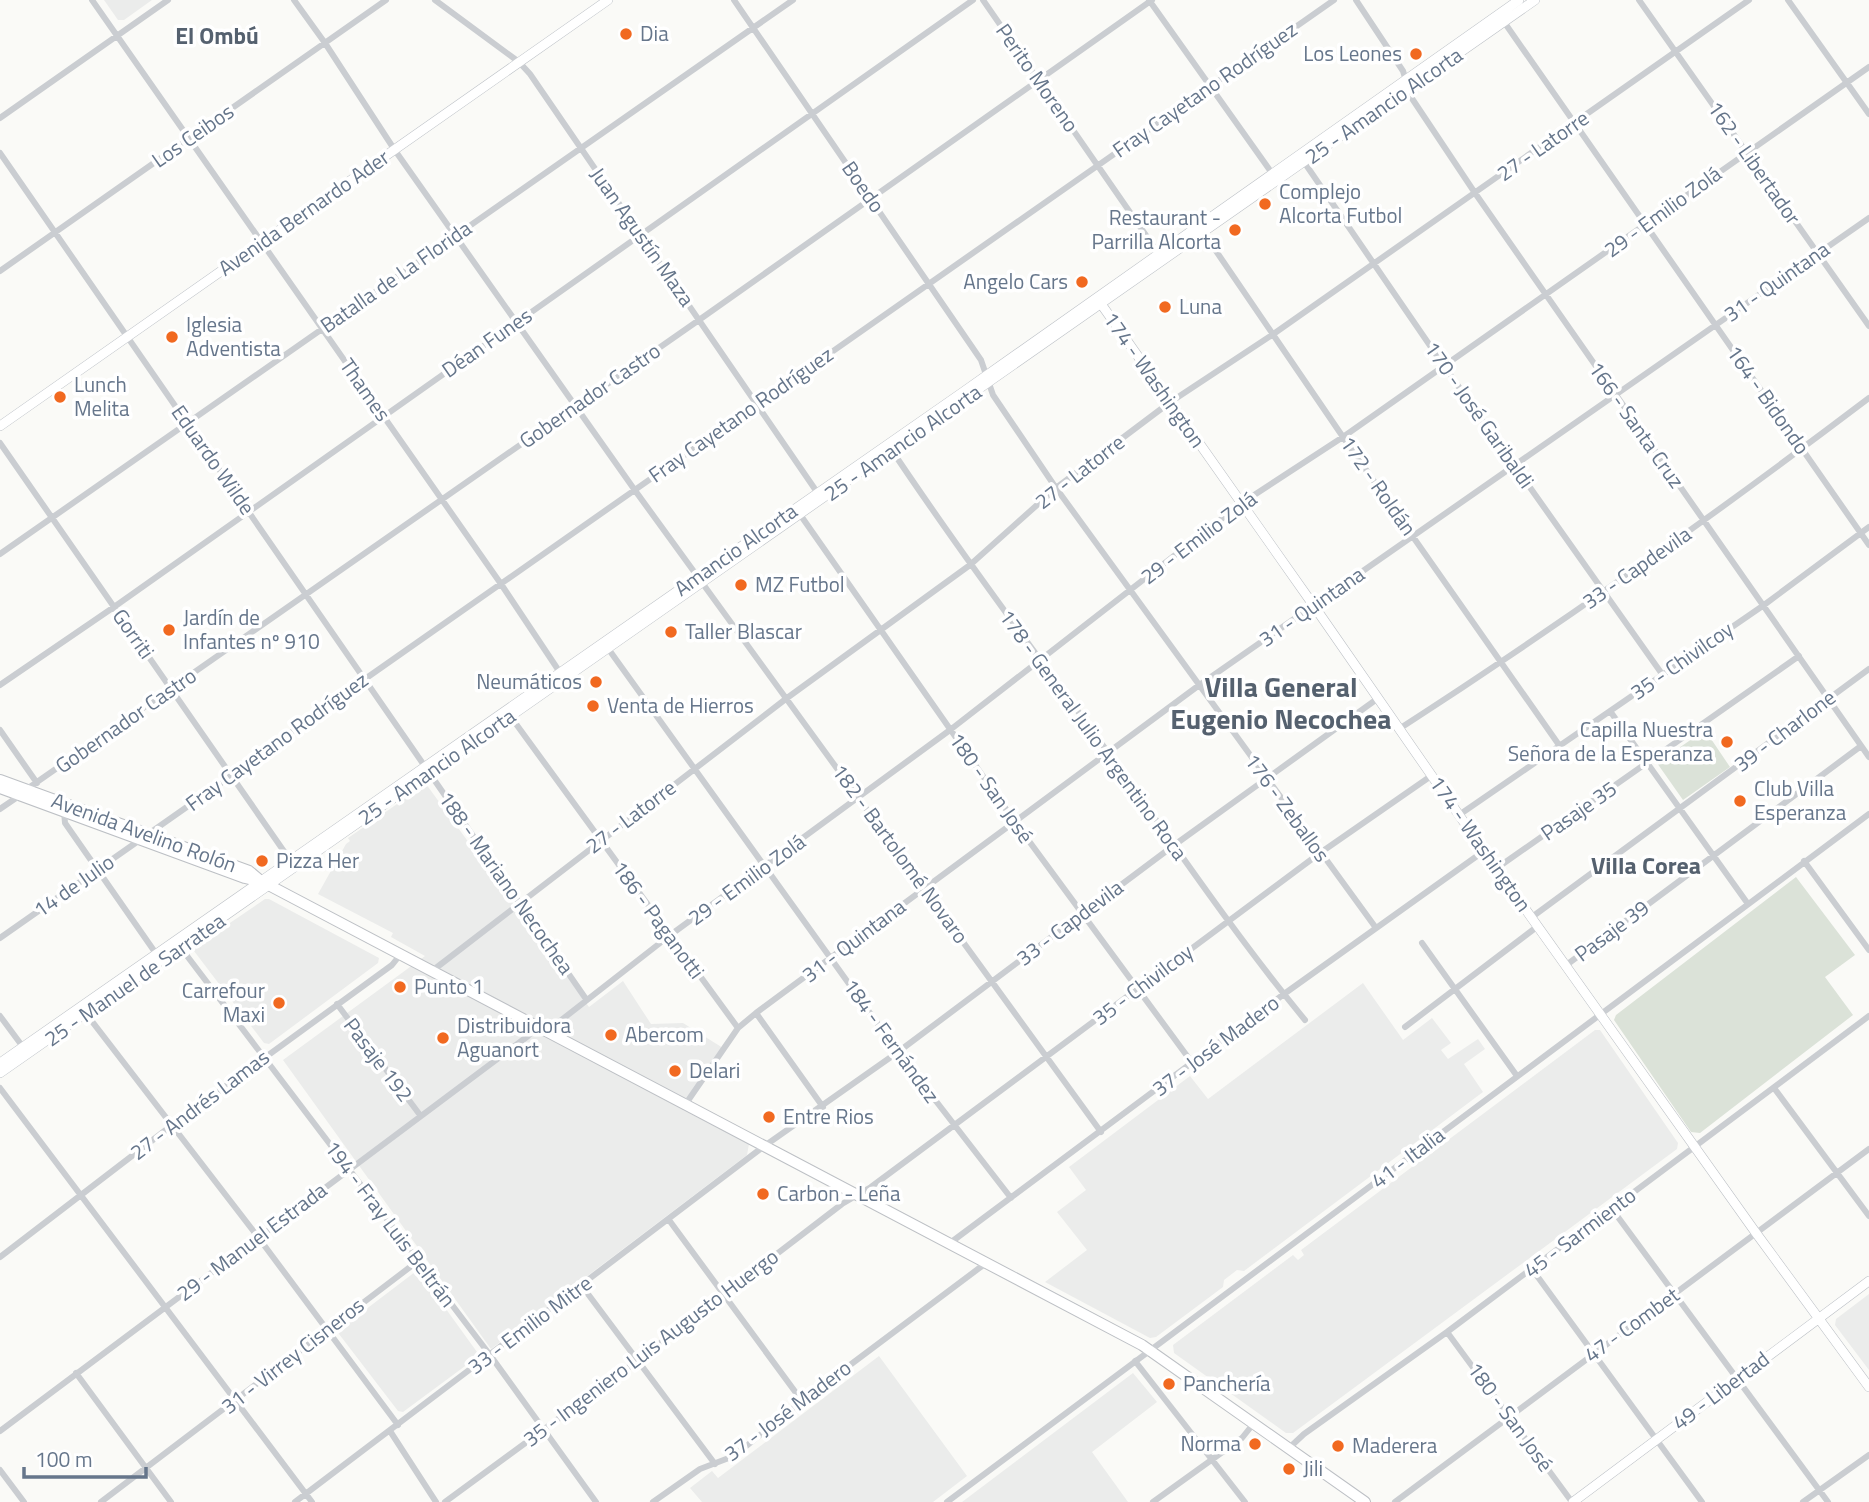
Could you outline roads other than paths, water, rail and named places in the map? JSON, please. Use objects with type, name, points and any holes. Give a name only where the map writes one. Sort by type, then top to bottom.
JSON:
[{"type":"main road","name":"Avenida Bernardo Ader","points":[[0,426],[608,0]]},
{"type":"main road","points":[[1301,159],[1405,78],[1501,18],[1519,0]]},
{"type":"main road","name":"25 - Amancio Alcorta","points":[[1201,229],[1301,159],[1408,90],[1501,18],[1535,0]]},
{"type":"main road","points":[[1161,257],[1201,229]]},
{"type":"main road","name":"25 - Amancio Alcorta","points":[[987,380],[1161,257]]},
{"type":"main road","name":"174 - Washington","points":[[1098,300],[1565,966],[1869,1387]]},
{"type":"main road","name":"Amancio Alcorta","points":[[798,511],[987,380]]},
{"type":"main road","name":"25 - Amancio Alcorta","points":[[265,883],[798,511]]},
{"type":"main road","points":[[0,1063],[158,958],[265,883],[290,860],[427,770]]},
{"type":"main road","name":"Avenida Avelino Rolón","points":[[0,780],[144,837]]},
{"type":"main road","name":"Avenida Avelino Rolón","points":[[0,788],[28,789],[64,811],[249,872],[541,1030],[1151,1350],[1359,1501]]},
{"type":"main road","name":"25 - Manuel de Sarratea","points":[[158,958],[181,948],[265,883]]},
{"type":"main road","name":"25 - Manuel de Sarratea","points":[[0,1073],[83,1010]]},
{"type":"main road","name":"49 - Libertad","points":[[1573,1502],[1869,1281]]},
{"type":"street","name":"Thames","points":[[92,0],[562,676]]},
{"type":"street","points":[[0,118],[168,0]]},
{"type":"street","name":"182 - Bartolomé Novaro","points":[[294,0],[394,149],[634,489],[1101,1132]]},
{"type":"street","name":"Los Ceibos","points":[[0,271],[386,0]]},
{"type":"street","name":"Juan Agustín Maza","points":[[435,0],[519,62],[530,74],[820,497]]},
{"type":"street","name":"Boedo","points":[[734,0],[981,360],[987,380]]},
{"type":"street","name":"Batalla de La Florida","points":[[0,554],[793,0]]},
{"type":"street","name":"Déan Funes","points":[[0,685],[973,0]]},
{"type":"street","name":"Perito Moreno","points":[[983,0],[1161,257]]},
{"type":"street","points":[[1150,0],[1275,177]]},
{"type":"street","name":"Gobernador Castro","points":[[0,809],[699,320],[1150,0]]},
{"type":"street","name":"Fray Cayetano Rodríguez","points":[[144,837],[634,489],[1334,0]]},
{"type":"street","name":"166 - Santa Cruz","points":[[1356,0],[1403,71],[1408,90],[1475,193],[1869,757]]},
{"type":"street","name":"162 - Libertador","points":[[1639,0],[1869,326]]},
{"type":"street","name":"27 - Latorre","points":[[432,971],[787,698],[970,565],[1056,488],[1169,403],[1272,335],[1749,0]]},
{"type":"street","points":[[1788,0],[1869,114]]},
{"type":"street","name":"164 - Bidondo","points":[[1501,18],[1869,545]]},
{"type":"street","name":"29 - Emilio Zolá","points":[[541,1030],[950,730],[1242,503],[1343,437],[1869,67]]},
{"type":"street","name":"Eduardo Wilde","points":[[0,153],[427,770]]},
{"type":"street","name":"170 - José Garibaldi","points":[[1301,159],[1662,674]]},
{"type":"street","name":"31 - Quintana","points":[[685,1105],[738,1028],[757,1013],[1198,686],[1869,218]]},
{"type":"street","name":"172 - Roldán","points":[[1201,229],[1559,745]]},
{"type":"street","name":"176 - Zeballos","points":[[987,380],[993,395],[1056,488],[1376,928]]},
{"type":"street","name":"33 - Capdevila","points":[[1399,729],[1503,662],[1605,591],[1869,398]]},
{"type":"street","name":"Gorriti","points":[[0,443],[290,860]]},
{"type":"street","name":"178 - General Julio Argentino Roca","points":[[890,448],[970,565],[1228,922],[1305,1020]]},
{"type":"street","name":"180 - San José","points":[[798,511],[1014,822],[1193,1064]]},
{"type":"street","name":"35 - Chivilcoy","points":[[1459,816],[1764,605],[1869,527]]},
{"type":"street","name":"184 - Fernández","points":[[606,645],[898,1052],[1011,1198]]},
{"type":"street","name":"Pasaje 35","points":[[1497,868],[1799,656]]},
{"type":"street","name":"39 - Charlone","points":[[1531,917],[1869,669]]},
{"type":"street","name":"33 - Capdevila","points":[[763,1147],[823,1107],[1173,846],[1377,699]]},
{"type":"street","points":[[1610,711],[1748,904]]},
{"type":"street","name":"186 - Paganotti","points":[[508,713],[738,1028]]},
{"type":"street","points":[[0,730],[28,789]]},
{"type":"street","name":"Pasaje 39","points":[[1565,966],[1861,746]]},
{"type":"street","name":"188 - Mariano Necochea","points":[[427,770],[586,999]]},
{"type":"street","name":"35 - Chivilcoy","points":[[857,1196],[1047,1058],[1320,853],[1431,776]]},
{"type":"street","points":[[64,811],[65,823],[158,958]]},
{"type":"street","name":"41 - Italia","points":[[947,1502],[1869,814]]},
{"type":"street","name":"14 de Julio","points":[[0,938],[144,837]]},
{"type":"street","name":"37 - José Madero","points":[[950,1243],[1284,994],[1484,851]]},
{"type":"street","points":[[1804,861],[1869,950]]},
{"type":"street","points":[[1405,1027],[1538,926]]},
{"type":"street","points":[[1422,943],[1517,1076]]},
{"type":"street","name":"194 - Fray Luis Beltrán","points":[[181,948],[490,1355],[596,1502]]},
{"type":"street","name":"27 - Andrés Lamas","points":[[0,1257],[171,1126],[392,965],[400,955]]},
{"type":"street","name":"Pasaje 192","points":[[337,1004],[420,1115]]},
{"type":"street","points":[[83,1010],[258,1237],[398,1425]]},
{"type":"street","points":[[757,1013],[823,1107]]},
{"type":"street","points":[[0,1016],[23,1047]]},
{"type":"street","name":"45 - Sarmiento","points":[[1289,1448],[1304,1434],[1447,1332],[1869,1016]]},
{"type":"street","name":"29 - Manuel Estrada","points":[[0,1431],[347,1169],[528,1035],[541,1030]]},
{"type":"street","points":[[0,1088],[312,1502]]},
{"type":"street","points":[[1774,1088],[1869,1216]]},
{"type":"street","name":"33 - Emilio Mitre","points":[[295,1502],[763,1147]]},
{"type":"street","name":"47 - Combet","points":[[1395,1502],[1869,1149]]},
{"type":"street","name":"35 - Ingeniero Luis Augusto Huergo","points":[[445,1502],[842,1204],[857,1196]]},
{"type":"street","points":[[1612,1209],[1828,1502]]},
{"type":"street","points":[[669,1220],[802,1401]]},
{"type":"street","name":"31 - Virrey Cisneros","points":[[101,1502],[418,1261]]},
{"type":"street","name":"37 - José Madero","points":[[653,1502],[689,1476],[734,1456],[802,1401],[986,1263]]},
{"type":"street","points":[[1532,1269],[1702,1502]]},
{"type":"street","points":[[582,1286],[715,1464]]},
{"type":"street","name":"180 - San José","points":[[1447,1332],[1573,1502]]},
{"type":"street","points":[[1135,1361],[1245,1502]]},
{"type":"street","points":[[76,1373],[171,1502]]},
{"type":"street","points":[[1153,1502],[1242,1438],[1254,1423]]},
{"type":"street","points":[[390,1431],[436,1502]]},
{"type":"street","points":[[1803,1502],[1869,1455]]},
{"type":"street","points":[[0,1470],[24,1502]]},
{"type":"place","name":"Dia","points":[[626,34]]},
{"type":"place","name":"Los Leones","points":[[1416,54]]},
{"type":"place","name":"Complejo Alcorta Futbol","points":[[1265,204]]},
{"type":"place","name":"Restaurant - Parrilla Alcorta","points":[[1235,230]]},
{"type":"place","name":"Angelo Cars","points":[[1082,282]]},
{"type":"place","name":"Luna","points":[[1165,307]]},
{"type":"place","name":"Iglesia Adventista","points":[[172,337]]},
{"type":"place","name":"Lunch Melita","points":[[60,397]]},
{"type":"place","name":"MZ Futbol","points":[[741,585]]},
{"type":"place","name":"Jardín de Infantes nº 910","points":[[169,630]]},
{"type":"place","name":"Taller Blascar","points":[[671,632]]},
{"type":"place","name":"Neumáticos","points":[[596,682]]},
{"type":"place","name":"Venta de Hierros","points":[[593,706]]},
{"type":"place","name":"Capilla Nuestra Señora de la Esperanza","points":[[1727,742]]},
{"type":"place","name":"Club Villa Esperanza","points":[[1740,801]]},
{"type":"place","name":"Pizza Her","points":[[262,861]]},
{"type":"place","name":"Punto 1","points":[[400,987]]},
{"type":"place","name":"Carrefour Maxi","points":[[279,1003]]},
{"type":"place","name":"Abercom","points":[[611,1035]]},
{"type":"place","name":"Distribuidora Aguanort","points":[[443,1038]]},
{"type":"place","name":"Delari","points":[[675,1071]]},
{"type":"place","name":"Entre Rios","points":[[769,1117]]},
{"type":"place","name":"Carbon - Leña","points":[[763,1194]]},
{"type":"place","name":"Panchería","points":[[1169,1384]]},
{"type":"place","name":"Norma","points":[[1255,1444]]},
{"type":"place","name":"Maderera","points":[[1338,1446]]},
{"type":"place","name":"Jili","points":[[1289,1469]]},
{"type":"district","name":"El Ombú","points":[[217,36]]},
{"type":"district","name":"Villa General Eugenio Necochea","points":[[1281,703]]},
{"type":"district","name":"Villa Corea","points":[[1646,866]]}]
